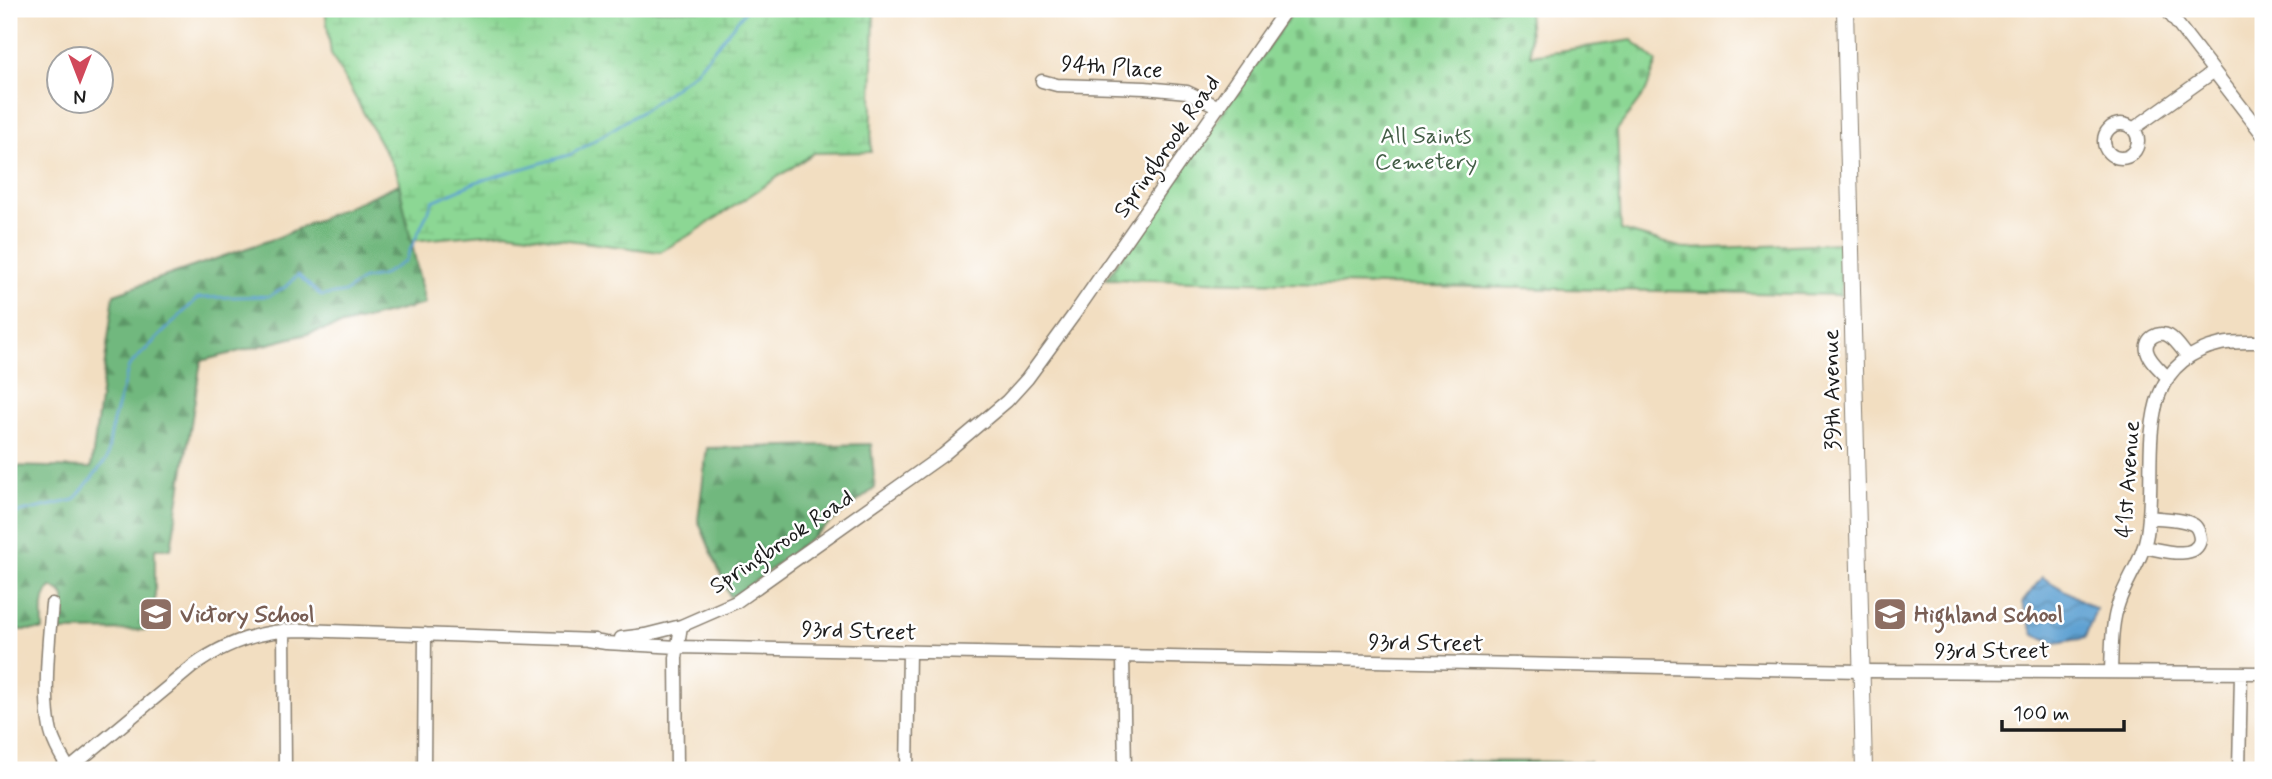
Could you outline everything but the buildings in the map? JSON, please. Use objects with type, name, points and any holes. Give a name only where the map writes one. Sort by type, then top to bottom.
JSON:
[{"type":"main road","name":"39th Avenue","points":[[1845,9],[1864,770]]},
{"type":"street","name":"Springbrook Road","points":[[69,770],[209,655],[240,639],[284,630],[587,640],[645,635],[681,626],[736,602],[943,455],[1007,401],[1073,316],[1286,9]]},
{"type":"street","points":[[2166,9],[2263,135]]},
{"type":"street","points":[[2133,129],[2213,72]]},
{"type":"street","name":"94th Place","points":[[1042,81],[1057,85],[1187,92],[1219,107]]},
{"type":"street","points":[[2168,377],[2147,352],[2147,343],[2151,337],[2160,334],[2170,336],[2188,357]]},
{"type":"street","name":"41st Avenue","points":[[2111,671],[2114,622],[2118,605],[2144,547],[2149,517],[2152,415],[2168,377],[2188,357],[2206,348],[2224,343],[2263,342]]},
{"type":"street","points":[[2144,547],[2185,553],[2195,549],[2200,542],[2199,532],[2193,525],[2149,517]]},
{"type":"street","points":[[52,604],[47,651],[49,721],[53,740],[69,770]]},
{"type":"street","points":[[677,770],[676,658],[681,626]]},
{"type":"street","points":[[284,630],[285,770]]},
{"type":"street","points":[[424,770],[425,634]]},
{"type":"street","name":"93rd Street","points":[[587,640],[678,647],[909,653],[1861,671],[2263,673]]},
{"type":"street","points":[[907,770],[909,653]]},
{"type":"street","points":[[1123,657],[1125,770]]},
{"type":"street","points":[[2239,770],[2241,673]]},
{"type":"green space","points":[[325,9],[874,10],[871,152],[814,153],[695,232],[660,252],[506,232],[411,241],[397,173],[331,54]]},
{"type":"green space","name":"All Saints Cemetery","points":[[1295,9],[1528,9],[1531,55],[1632,40],[1657,62],[1646,91],[1617,130],[1621,230],[1686,249],[1841,243],[1841,295],[1106,279]]},
{"type":"green space","points":[[399,184],[425,304],[201,361],[171,549],[155,549],[155,630],[53,631],[64,601],[59,591],[51,587],[44,601],[43,630],[9,630],[9,466],[91,468],[114,294],[279,237]]},
{"type":"green space","points":[[871,444],[875,488],[749,586],[730,597],[698,520],[707,448]]},
{"type":"green space","points":[[1374,761],[1589,762],[1589,770],[1374,770]]},
{"type":"water","points":[[2042,577],[2096,609],[2085,638],[2056,643],[2034,635],[2022,603]]},
{"type":"waterway","points":[[9,512],[17,513],[74,500],[107,459],[113,421],[129,366],[198,298],[269,296],[284,288],[298,275],[321,296],[346,292],[363,279],[381,276],[405,261],[433,201],[476,182],[572,154],[647,108],[696,71],[747,9]]},
{"type":"place","name":"Victory School","points":[[156,614]]},
{"type":"place","name":"Highland School","points":[[1890,614]]}]
